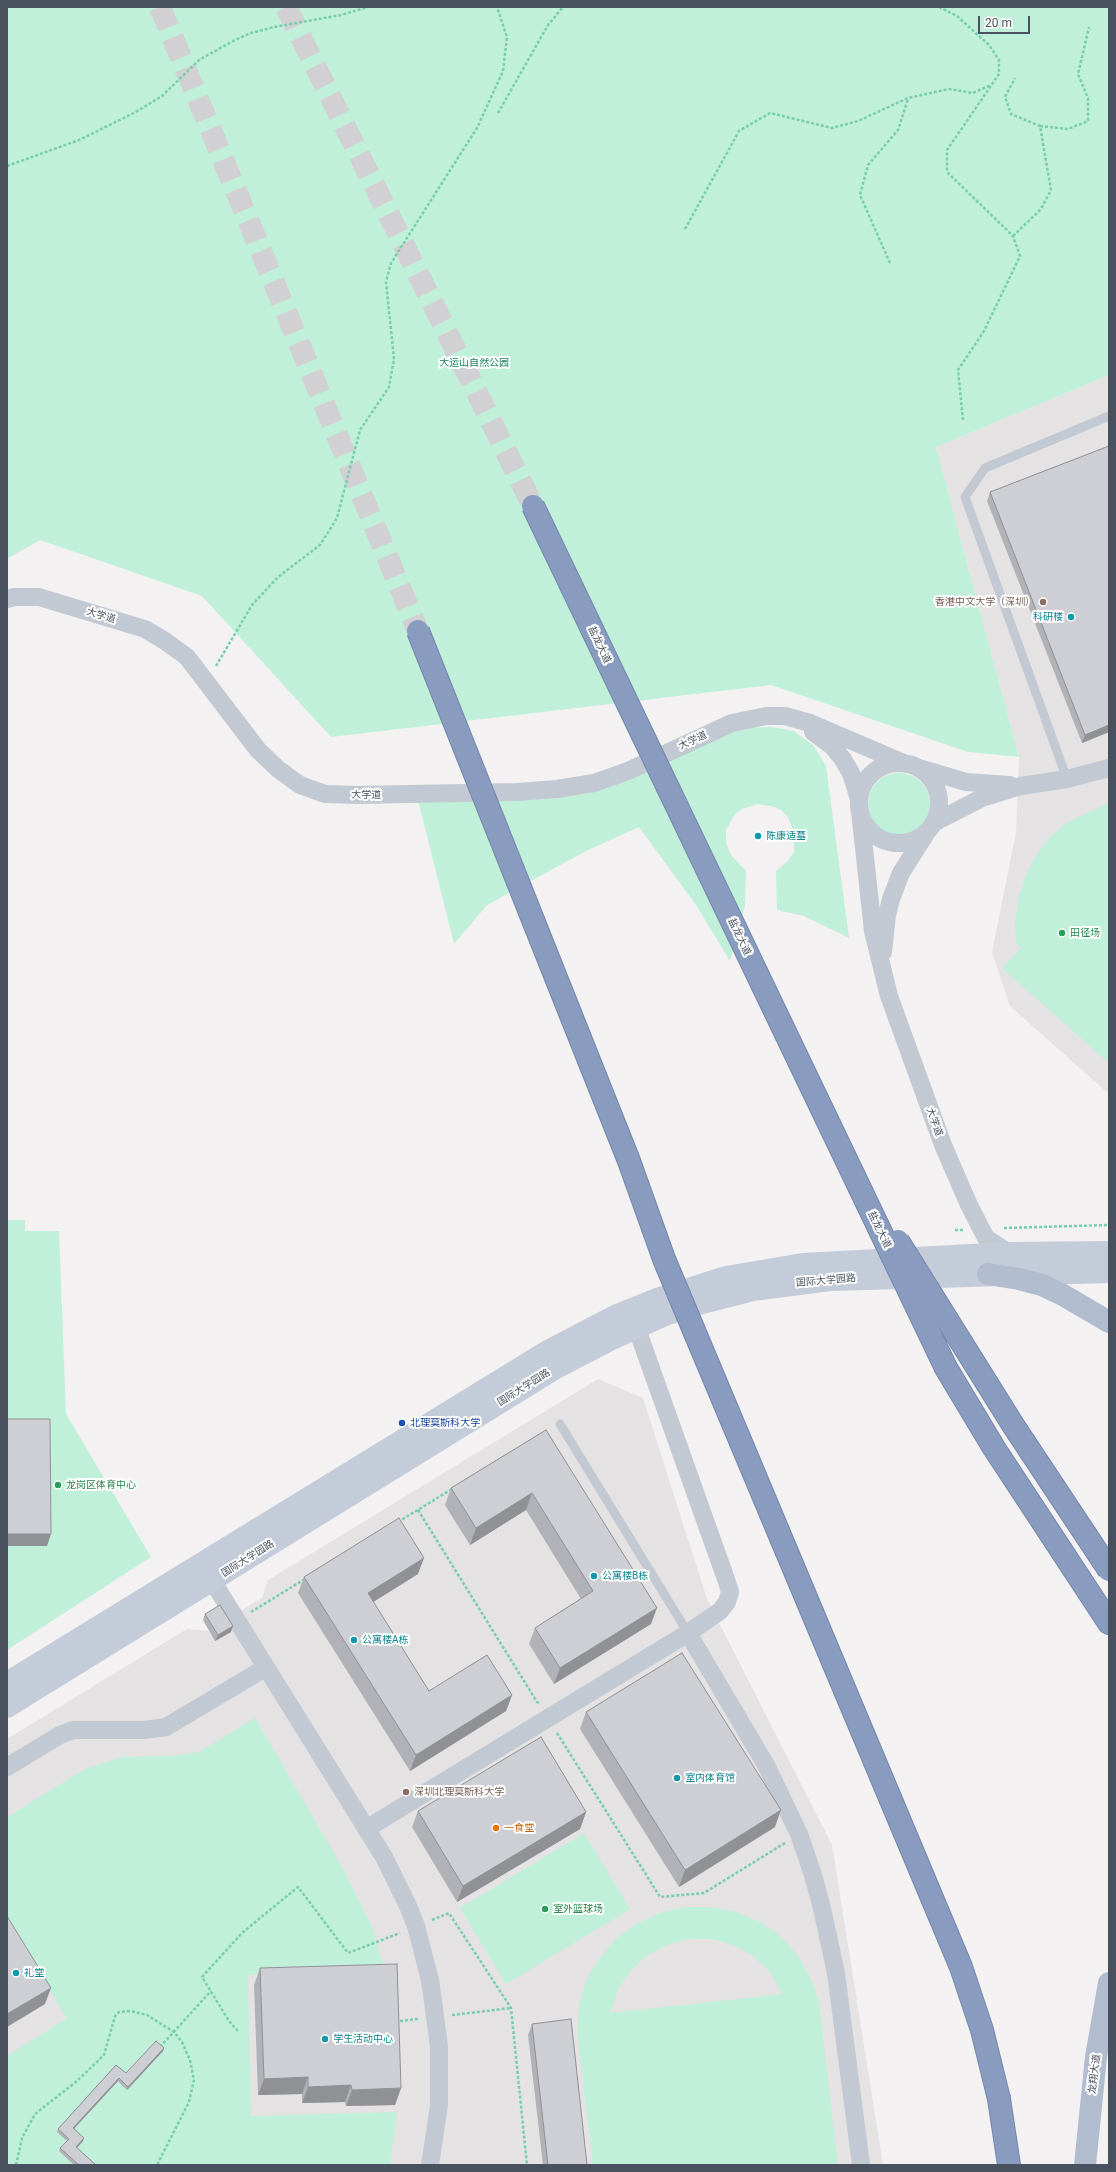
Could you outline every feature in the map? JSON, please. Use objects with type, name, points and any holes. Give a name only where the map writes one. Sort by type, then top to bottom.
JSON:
[{"type":"highway","name":"盐龙大道","points":[[533,506],[946,1368],[1003,1461],[1109,1623]]},
{"type":"highway","points":[[418,631],[629,1161],[664,1259],[962,1967],[982,2030],[999,2099],[1009,2165]]},
{"type":"highway","points":[[834,1137],[1012,1425],[1109,1570]]},
{"type":"main road","points":[[988,1274],[1019,1279],[1042,1285],[1109,1322]]},
{"type":"main road","name":"龙翔大道","points":[[1085,2165],[1096,2057],[1109,1983]]},
{"type":"street","name":"大学道","points":[[7,599],[14,597],[39,597],[145,629],[187,657],[258,750],[278,769],[300,785],[325,794],[357,795],[517,792],[557,789],[594,783],[628,771],[732,723],[766,716],[785,716],[810,723],[912,766],[928,776],[936,786],[939,799],[939,811],[931,827],[901,873],[891,899],[883,945],[884,976]]},
{"type":"street","name":"大学道","points":[[785,716],[814,732],[832,746],[842,758],[851,773],[864,824],[872,833],[883,840],[895,843],[907,843],[918,839],[931,827]]},
{"type":"street","name":"大学道","points":[[912,766],[892,764],[880,768],[869,776],[862,786],[859,805],[873,931],[889,996],[943,1145],[986,1238],[1009,1253]]},
{"type":"street","points":[[912,766],[940,776],[966,782],[1021,786]]},
{"type":"street","points":[[931,827],[982,798],[1021,786],[1066,779],[1109,768]]},
{"type":"street","name":"国际大学园路","points":[[7,1707],[634,1319],[693,1286],[760,1270],[837,1261],[1009,1253],[1109,1252]]},
{"type":"street","name":"国际大学园路","points":[[7,1683],[548,1351],[634,1319],[753,1290],[830,1280],[988,1274],[1109,1272]]},
{"type":"street","points":[[366,1829],[688,1633],[720,1611],[727,1602],[730,1592],[634,1319]]},
{"type":"street","points":[[201,1563],[366,1829],[397,1882],[416,1926],[430,1980],[436,2017],[440,2074],[438,2105],[430,2165]]},
{"type":"street","points":[[688,1633],[766,1765],[799,1834],[821,1904],[836,1973],[860,2165]]},
{"type":"street","points":[[7,1767],[60,1735],[73,1730],[145,1730],[166,1727],[265,1668]]},
{"type":"lane","points":[[1066,779],[965,497],[985,468],[1109,416]]},
{"type":"lane","points":[[560,1424],[688,1633]]},
{"type":"path","points":[[7,166],[80,140],[134,113],[162,96],[199,60],[239,38],[274,27],[341,15],[368,7]]},
{"type":"path","points":[[207,682],[252,605],[278,577],[320,545],[338,518],[360,430],[389,387],[394,358],[386,282],[392,262],[477,128],[503,71],[507,37],[497,7]]},
{"type":"path","points":[[498,113],[548,25],[563,7]]},
{"type":"path","points":[[939,7],[957,16],[989,45],[999,60],[999,74],[947,150],[947,172],[1012,236],[1020,256],[984,331],[958,370],[963,420]]},
{"type":"path","points":[[1015,78],[1005,97],[1011,114],[1040,126],[1068,129],[1088,121],[1088,98],[1078,74],[1089,27]]},
{"type":"path","points":[[685,229],[739,131],[770,113],[832,128],[858,121],[908,98],[949,89],[973,92],[992,85]]},
{"type":"path","points":[[890,263],[860,195],[868,165],[898,130],[908,98]]},
{"type":"path","points":[[1012,236],[1041,209],[1051,190],[1040,126]]},
{"type":"path","points":[[955,1230],[1109,1225]]},
{"type":"path","points":[[397,1522],[458,1486]]},
{"type":"path","points":[[418,1510],[537,1702],[548,1707],[558,1724],[556,1732],[660,1897],[704,1893],[799,1834]]},
{"type":"path","points":[[236,1621],[310,1576]]},
{"type":"path","points":[[238,2031],[229,2021],[202,1978],[242,1933],[298,1887],[348,1953],[449,1913],[511,2008],[527,2165]]},
{"type":"path","points":[[158,2049],[211,1991]]},
{"type":"path","points":[[400,2021],[511,2008]]},
{"type":"path","points":[[16,2165],[22,2138],[28,2124],[35,2114],[77,2081],[104,2055],[112,2021],[119,2012],[131,2011],[147,2015],[174,2032],[184,2048],[194,2080],[189,2102],[157,2165]]},
{"type":"shaded area","name":"香港中文大学（深圳）","points":[[1109,375],[1109,1094],[1010,1006],[992,952],[1016,832],[1019,757],[936,447]]},
{"type":"shaded area","name":"深圳北理莫斯科大学","points":[[598,1379],[643,1398],[707,1599],[832,1845],[883,2165],[7,2165],[7,1739],[187,1629],[208,1631],[262,1598],[268,1580]]},
{"type":"green space","name":"大运山自然公园","points":[[7,7],[1109,7],[1109,375],[936,447],[1019,757],[968,752],[771,685],[331,737],[202,596],[40,540],[7,559]]},
{"type":"green space","points":[[772,727],[794,731],[814,746],[826,766],[849,938],[804,916],[777,910],[776,871],[788,861],[794,852],[794,833],[788,817],[782,811],[775,807],[757,804],[742,809],[735,814],[726,830],[726,843],[731,855],[746,871],[745,905],[730,961],[696,905],[639,827],[586,851],[487,905],[454,944],[418,800],[557,797],[741,728]]},
{"type":"green space","points":[[899,773],[911,775],[921,782],[928,792],[930,804],[928,816],[921,826],[911,833],[899,835],[887,833],[877,826],[870,816],[868,804],[870,792],[877,782],[887,775]]},
{"type":"green space","name":"田径场","points":[[1109,803],[1109,1063],[1002,968],[1021,948],[1016,942],[1015,924],[1018,899],[1027,872],[1036,856],[1051,836],[1066,823]]},
{"type":"green space","name":"龙岗区体育中心","points":[[7,1220],[25,1220],[25,1231],[59,1231],[66,1414],[151,1557],[7,1650]]},
{"type":"green space","points":[[255,1718],[341,1865],[372,1927],[385,1972],[248,1975],[251,2116],[397,2112],[390,2165],[7,2165],[7,2056],[67,2018],[7,1923],[7,1817],[85,1769],[122,1757],[171,1756],[199,1752]]},
{"type":"green space","name":"室外篮球场","points":[[584,1833],[630,1909],[506,1984],[460,1908]]},
{"type":"green space","points":[[685,1907],[711,1907],[736,1912],[760,1922],[781,1937],[798,1956],[811,1979],[819,2003],[838,2165],[593,2165],[577,2032],[579,2006],[586,1981],[599,1959],[616,1939],[636,1924],[660,1913]],"holes":[[[690,1939],[712,1939],[733,1945],[752,1955],[770,1972],[783,1994],[610,2013],[619,1987],[633,1968],[649,1954],[669,1944]]]},
{"type":"building","name":"科研楼","points":[[1109,446],[1109,725],[1085,735],[990,492]]},
{"type":"building","points":[[7,1419],[50,1419],[51,1534],[7,1534]]},
{"type":"building","name":"公寓楼B栋","points":[[546,1430],[657,1608],[560,1668],[535,1628],[593,1591],[532,1493],[476,1528],[451,1488]]},
{"type":"building","name":"公寓楼A栋","points":[[399,1518],[424,1558],[368,1593],[429,1691],[487,1655],[512,1695],[416,1755],[304,1577]]},
{"type":"building","points":[[220,1605],[233,1626],[218,1635],[205,1614]]},
{"type":"building","name":"室内体育馆","points":[[682,1653],[781,1810],[685,1870],[586,1712]]},
{"type":"building","name":"一食堂","points":[[541,1737],[586,1812],[463,1886],[418,1811]]},
{"type":"building","points":[[7,1916],[51,1988],[7,2014]]},
{"type":"building","name":"学生活动中心","points":[[397,1964],[401,2088],[352,2090],[351,2085],[308,2087],[308,2077],[264,2079],[260,1968]]},
{"type":"building","points":[[571,2019],[587,2165],[548,2165],[532,2024]]},
{"type":"building","points":[[156,2041],[164,2048],[128,2087],[119,2078],[73,2128],[84,2138],[76,2147],[96,2165],[79,2165],[60,2148],[69,2139],[58,2129],[116,2065],[126,2073]]},
{"type":"tunnel","points":[[160,7],[418,631]]},
{"type":"tunnel","points":[[286,7],[533,506]]},
{"type":"place","name":"香港中文大学（深圳）","points":[[1043,602]]},
{"type":"place","name":"科研楼","points":[[1071,617]]},
{"type":"place","name":"陈康适墓","points":[[758,836]]},
{"type":"place","name":"田径场","points":[[1062,933]]},
{"type":"place","name":"北理莫斯科大学","points":[[402,1423]]},
{"type":"place","name":"龙岗区体育中心","points":[[58,1485]]},
{"type":"place","name":"公寓楼B栋","points":[[594,1576]]},
{"type":"place","name":"公寓楼A栋","points":[[354,1640]]},
{"type":"place","name":"室内体育馆","points":[[677,1778]]},
{"type":"place","name":"深圳北理莫斯科大学","points":[[406,1792]]},
{"type":"place","name":"一食堂","points":[[496,1828]]},
{"type":"place","name":"室外篮球场","points":[[545,1909]]},
{"type":"place","name":"礼堂","points":[[16,1973]]},
{"type":"place","name":"学生活动中心","points":[[325,2039]]}]
